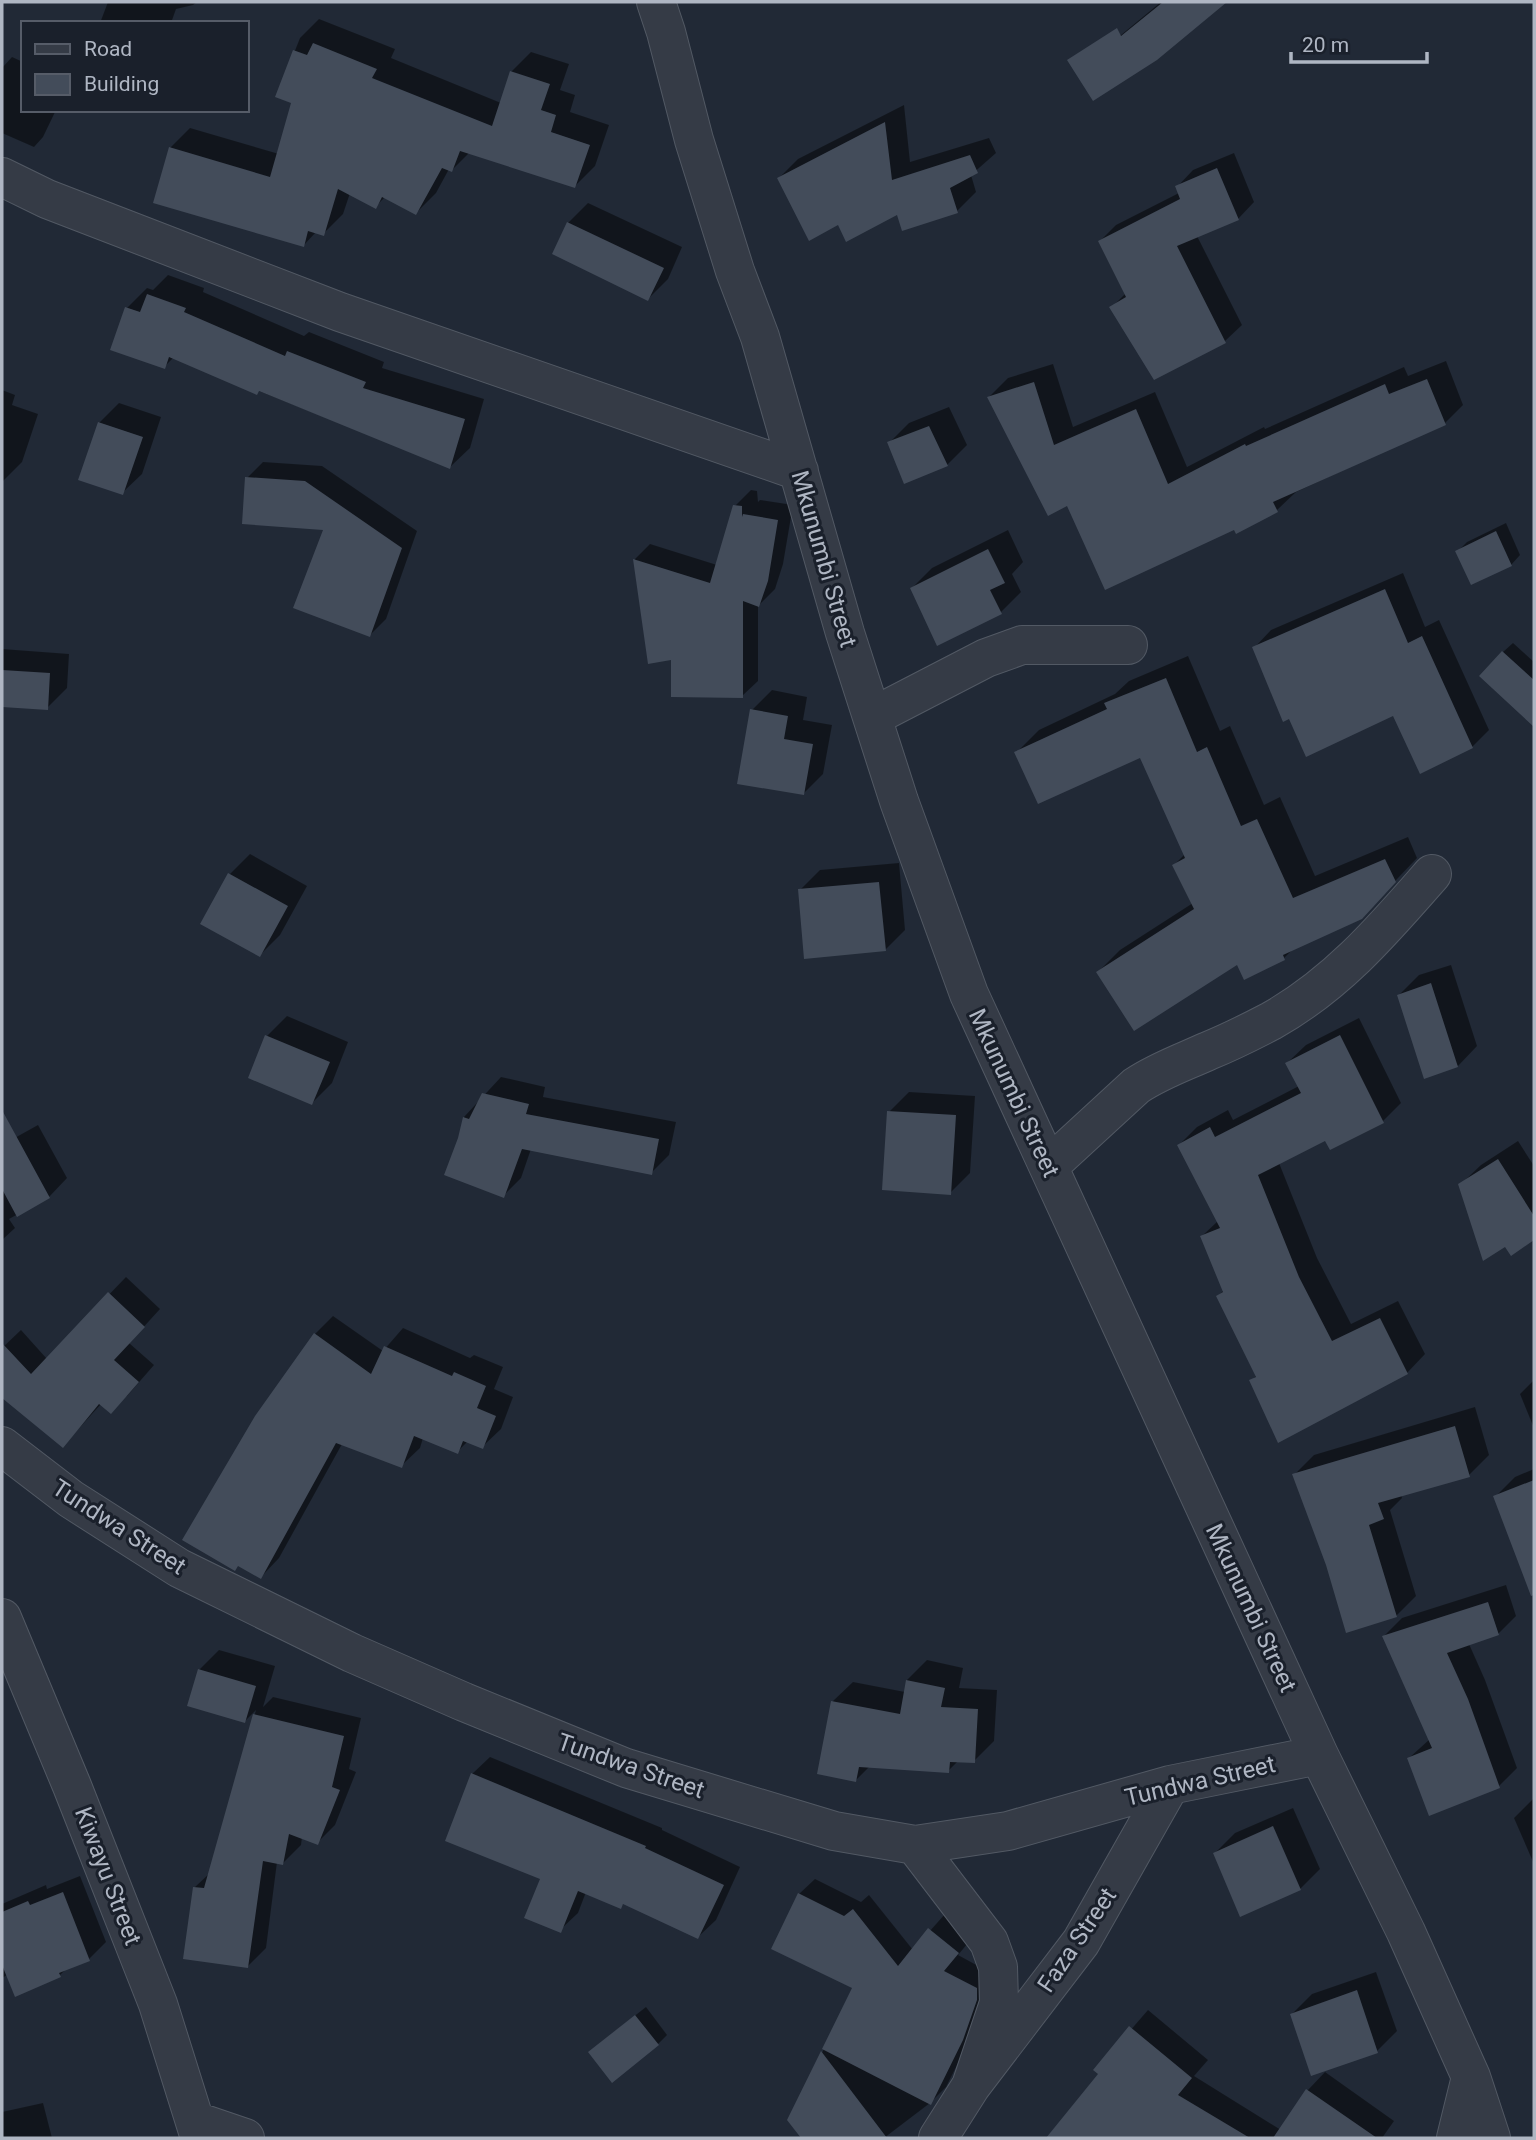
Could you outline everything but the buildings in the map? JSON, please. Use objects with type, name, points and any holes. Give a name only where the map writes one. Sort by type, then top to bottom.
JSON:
[{"type":"street","name":"Mkunumbi Street","points":[[656,2],[694,140],[735,271],[760,337],[845,634],[899,801],[969,994],[1319,1755],[1406,1932],[1471,2077],[1491,2138]]},
{"type":"street","points":[[2,177],[47,199],[340,312],[799,471]]},
{"type":"street","points":[[872,717],[986,658],[1021,645],[1128,645]]},
{"type":"street","points":[[1049,1166],[1136,1086],[1151,1076],[1247,1033],[1331,982],[1433,874]]},
{"type":"street","name":"Tundwa Street","points":[[2,1446],[71,1499],[179,1567],[352,1653],[626,1768],[834,1831],[915,1845],[1008,1831],[1170,1785],[1319,1755]]},
{"type":"street","name":"Kiwayu Street","points":[[2,1618],[158,2004],[197,2130]]},
{"type":"street","name":"Faza Street","points":[[938,2138],[971,2086],[1081,1942],[1170,1785]]},
{"type":"street","name":"Faza Street","points":[[915,1845],[989,1942],[998,1967],[999,2003],[971,2086]]},
{"type":"street","points":[[1456,2138],[1471,2077]]},
{"type":"street","points":[[197,2130],[245,2138]]}]
